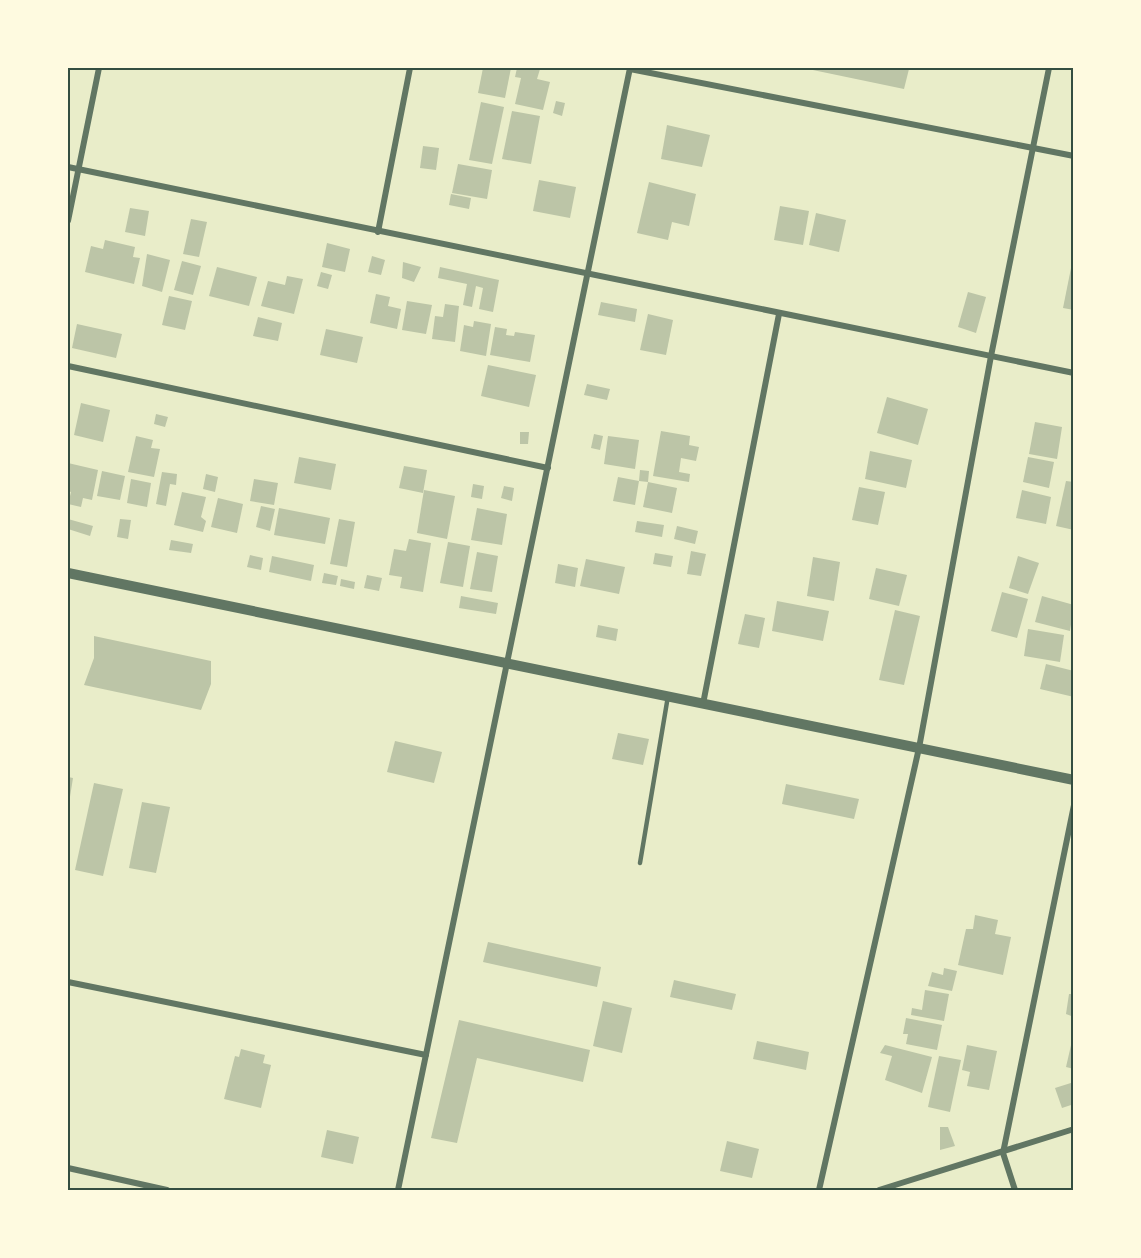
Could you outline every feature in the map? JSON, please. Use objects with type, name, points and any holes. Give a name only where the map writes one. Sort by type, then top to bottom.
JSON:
[{"type":"street","points":[[68,221],[99,68]]},
{"type":"street","points":[[378,232],[410,68]]},
{"type":"street","points":[[398,1191],[630,68],[1074,156]]},
{"type":"street","points":[[819,1191],[920,748],[991,356],[1049,68]]},
{"type":"street","points":[[68,166],[378,232],[1074,373]]},
{"type":"street","points":[[703,704],[779,314]]},
{"type":"street","points":[[68,366],[548,468]]},
{"type":"street","points":[[68,573],[1074,780]]},
{"type":"street","points":[[1016,1191],[1003,1153],[1074,805]]},
{"type":"street","points":[[68,982],[426,1055]]},
{"type":"street","points":[[879,1191],[1074,1130]]},
{"type":"street","points":[[68,1168],[167,1191]]},
{"type":"lane","points":[[640,863],[668,696]]},
{"type":"building","points":[[483,68],[511,68],[505,98],[478,93]]},
{"type":"building","points":[[517,68],[540,69],[537,79],[550,82],[543,110],[515,104],[521,78],[515,77]]},
{"type":"building","points":[[808,69],[909,69],[904,89]]},
{"type":"building","points":[[556,101],[565,103],[562,116],[553,113]]},
{"type":"building","points":[[481,102],[504,107],[492,164],[469,160]]},
{"type":"building","points":[[512,111],[540,116],[531,164],[502,159]]},
{"type":"building","points":[[667,125],[710,135],[702,167],[661,159]]},
{"type":"building","points":[[423,146],[439,148],[436,170],[420,168]]},
{"type":"building","points":[[458,164],[492,170],[487,199],[452,193]]},
{"type":"building","points":[[539,180],[576,187],[570,218],[533,211]]},
{"type":"building","points":[[649,182],[696,194],[689,226],[672,222],[668,240],[637,233]]},
{"type":"building","points":[[451,194],[471,198],[469,209],[449,205]]},
{"type":"building","points":[[780,206],[809,211],[803,245],[774,240]]},
{"type":"building","points":[[130,208],[149,211],[145,236],[125,232]]},
{"type":"building","points":[[816,213],[846,220],[839,252],[809,245]]},
{"type":"building","points":[[191,219],[207,222],[199,257],[183,254]]},
{"type":"building","points":[[105,240],[135,247],[133,257],[140,258],[134,284],[85,272],[91,246],[103,249]]},
{"type":"building","points":[[327,243],[350,249],[345,272],[322,267]]},
{"type":"building","points":[[147,254],[170,260],[162,292],[142,286]]},
{"type":"building","points":[[372,256],[385,260],[381,275],[368,272]]},
{"type":"building","points":[[182,261],[201,266],[193,295],[174,290]]},
{"type":"building","points":[[403,262],[421,267],[414,282],[402,278]]},
{"type":"building","points":[[217,267],[257,277],[249,306],[209,296]]},
{"type":"building","points":[[440,267],[499,280],[493,312],[479,309],[483,288],[476,286],[472,307],[463,305],[467,284],[438,278]]},
{"type":"building","points":[[1071,268],[1074,268],[1074,310],[1063,308]]},
{"type":"building","points":[[321,272],[332,275],[328,289],[317,286]]},
{"type":"building","points":[[287,276],[303,279],[294,314],[261,306],[268,281],[285,285]]},
{"type":"building","points":[[968,292],[986,297],[976,333],[958,327]]},
{"type":"building","points":[[376,294],[390,297],[388,306],[401,309],[397,329],[370,323]]},
{"type":"building","points":[[169,296],[192,301],[185,330],[162,325]]},
{"type":"building","points":[[407,301],[432,305],[426,334],[402,330]]},
{"type":"building","points":[[601,302],[637,309],[635,322],[598,315]]},
{"type":"building","points":[[445,304],[459,306],[455,342],[432,339],[435,316],[443,317]]},
{"type":"building","points":[[648,314],[673,320],[666,355],[640,350]]},
{"type":"building","points":[[258,317],[282,323],[278,341],[253,336]]},
{"type":"building","points":[[474,321],[491,324],[486,356],[460,351],[464,325],[473,327]]},
{"type":"building","points":[[77,324],[122,334],[116,358],[72,348]]},
{"type":"building","points":[[495,327],[507,329],[506,335],[514,336],[515,332],[535,335],[530,362],[490,355]]},
{"type":"building","points":[[326,329],[363,337],[357,363],[320,355]]},
{"type":"building","points":[[488,365],[536,375],[529,407],[481,396]]},
{"type":"building","points":[[587,384],[610,389],[607,400],[584,395]]},
{"type":"building","points":[[887,397],[928,409],[918,445],[877,433]]},
{"type":"building","points":[[81,403],[110,410],[103,442],[74,435]]},
{"type":"building","points":[[156,414],[168,417],[165,427],[154,424]]},
{"type":"building","points":[[1035,422],[1062,427],[1057,459],[1029,454]]},
{"type":"building","points":[[661,431],[690,436],[689,445],[699,447],[696,461],[681,458],[679,472],[690,474],[689,482],[653,476]]},
{"type":"building","points":[[520,432],[529,432],[528,444],[520,444]]},
{"type":"building","points":[[594,434],[603,436],[600,450],[591,448]]},
{"type":"building","points":[[136,436],[153,440],[151,448],[160,449],[154,477],[128,472]]},
{"type":"building","points":[[608,436],[639,440],[635,469],[604,464]]},
{"type":"building","points":[[870,451],[912,460],[906,488],[865,479]]},
{"type":"building","points":[[299,457],[336,464],[331,490],[294,483]]},
{"type":"building","points":[[1028,457],[1054,462],[1049,488],[1023,482]]},
{"type":"building","points":[[68,463],[98,470],[92,500],[83,498],[81,507],[68,504],[71,492],[68,491]]},
{"type":"building","points":[[404,466],[427,470],[423,493],[399,488]]},
{"type":"building","points":[[640,470],[649,471],[648,482],[639,481]]},
{"type":"building","points":[[102,471],[125,476],[120,500],[97,496]]},
{"type":"building","points":[[162,472],[177,474],[176,485],[170,484],[166,506],[156,504]]},
{"type":"building","points":[[206,474],[218,477],[215,492],[203,489]]},
{"type":"building","points":[[618,477],[639,481],[635,505],[613,501]]},
{"type":"building","points":[[131,479],[151,483],[147,507],[127,503]]},
{"type":"building","points":[[254,479],[278,483],[274,505],[250,501]]},
{"type":"building","points":[[1066,481],[1074,482],[1074,530],[1056,526]]},
{"type":"building","points":[[648,482],[677,488],[672,513],[643,507]]},
{"type":"building","points":[[473,484],[484,486],[482,499],[471,497]]},
{"type":"building","points":[[504,486],[514,488],[512,501],[501,498]]},
{"type":"building","points":[[859,487],[885,492],[878,525],[852,520]]},
{"type":"building","points":[[424,490],[455,496],[447,539],[417,533]]},
{"type":"building","points":[[1022,490],[1051,497],[1046,524],[1016,518]]},
{"type":"building","points":[[182,492],[206,497],[201,517],[206,521],[203,532],[174,525]]},
{"type":"building","points":[[218,498],[243,504],[237,533],[211,527]]},
{"type":"building","points":[[261,506],[275,509],[270,531],[256,527]]},
{"type":"building","points":[[279,508],[330,518],[325,544],[274,535]]},
{"type":"building","points":[[477,508],[507,514],[502,545],[471,540]]},
{"type":"building","points":[[68,519],[93,526],[90,536],[68,529]]},
{"type":"building","points":[[120,519],[131,520],[128,539],[117,537]]},
{"type":"building","points":[[339,519],[355,522],[347,567],[330,564]]},
{"type":"building","points":[[637,521],[664,525],[662,537],[635,532]]},
{"type":"building","points":[[677,526],[698,531],[695,544],[674,539]]},
{"type":"building","points":[[409,539],[431,543],[423,592],[400,588],[402,577],[389,575],[394,549],[406,551]]},
{"type":"building","points":[[171,540],[193,544],[191,553],[169,550]]},
{"type":"building","points":[[448,542],[470,546],[463,587],[440,583]]},
{"type":"building","points":[[691,551],[706,554],[701,576],[687,574]]},
{"type":"building","points":[[477,552],[498,556],[492,592],[470,589]]},
{"type":"building","points":[[655,553],[673,556],[671,567],[653,564]]},
{"type":"building","points":[[250,555],[263,558],[261,570],[247,567]]},
{"type":"building","points":[[272,556],[314,565],[311,581],[269,572]]},
{"type":"building","points":[[1018,556],[1039,563],[1028,594],[1009,588]]},
{"type":"building","points":[[813,557],[840,562],[834,601],[807,596]]},
{"type":"building","points":[[586,559],[625,567],[619,594],[580,586]]},
{"type":"building","points":[[558,564],[578,568],[575,587],[555,583]]},
{"type":"building","points":[[876,568],[907,575],[899,606],[869,599]]},
{"type":"building","points":[[324,573],[338,576],[336,585],[322,583]]},
{"type":"building","points":[[367,575],[382,578],[379,591],[364,588]]},
{"type":"building","points":[[341,579],[355,582],[354,589],[340,586]]},
{"type":"building","points":[[1002,592],[1028,599],[1017,638],[991,631]]},
{"type":"building","points":[[461,596],[498,603],[496,614],[459,608]]},
{"type":"building","points":[[1042,596],[1074,605],[1070,631],[1035,622]]},
{"type":"building","points":[[777,601],[829,611],[823,641],[772,631]]},
{"type":"building","points":[[895,610],[920,616],[904,685],[879,680]]},
{"type":"building","points":[[745,614],[765,618],[759,648],[738,644]]},
{"type":"building","points":[[598,625],[618,629],[616,641],[596,637]]},
{"type":"building","points":[[1028,629],[1064,635],[1060,662],[1024,656]]},
{"type":"building","points":[[94,636],[211,661],[211,684],[201,710],[84,685],[94,658]]},
{"type":"building","points":[[1046,664],[1074,671],[1074,697],[1040,689]]},
{"type":"building","points":[[618,733],[649,739],[643,765],[612,759]]},
{"type":"building","points":[[395,741],[442,752],[434,783],[387,772]]},
{"type":"building","points":[[68,777],[73,778],[69,803],[68,803]]},
{"type":"building","points":[[94,783],[123,789],[103,876],[75,870]]},
{"type":"building","points":[[786,784],[859,799],[854,819],[782,804]]},
{"type":"building","points":[[142,802],[170,807],[156,873],[129,868]]},
{"type":"building","points":[[975,915],[998,920],[995,934],[1011,937],[1003,975],[958,965],[966,929],[973,929]]},
{"type":"building","points":[[488,942],[601,967],[597,987],[483,962]]},
{"type":"building","points":[[944,968],[957,971],[952,991],[928,986],[932,972],[943,975]]},
{"type":"building","points":[[674,980],[736,994],[732,1010],[670,997]]},
{"type":"building","points":[[925,990],[949,994],[944,1021],[911,1015],[912,1008],[922,1010]]},
{"type":"building","points":[[1069,994],[1074,994],[1074,1017],[1066,1014]]},
{"type":"building","points":[[603,1001],[632,1008],[622,1053],[593,1046]]},
{"type":"building","points":[[906,1018],[942,1025],[937,1050],[906,1044],[908,1034],[903,1034]]},
{"type":"building","points":[[459,1020],[590,1050],[583,1082],[477,1058],[457,1143],[431,1138]]},
{"type":"building","points":[[1074,1032],[1074,1069],[1066,1067]]},
{"type":"building","points":[[757,1041],[809,1052],[806,1070],[753,1059]]},
{"type":"building","points":[[885,1045],[932,1057],[922,1093],[885,1080],[892,1056],[880,1053]]},
{"type":"building","points":[[967,1045],[997,1051],[989,1090],[967,1086],[970,1072],[962,1070]]},
{"type":"building","points":[[241,1049],[265,1055],[263,1063],[271,1065],[261,1108],[224,1099],[235,1056],[239,1057]]},
{"type":"building","points":[[939,1056],[961,1060],[950,1112],[928,1107]]},
{"type":"building","points":[[1074,1082],[1074,1104],[1062,1108],[1055,1088]]},
{"type":"building","points":[[940,1127],[948,1127],[955,1146],[940,1150]]},
{"type":"building","points":[[327,1130],[359,1137],[353,1164],[321,1157]]},
{"type":"building","points":[[727,1141],[759,1149],[752,1178],[720,1171]]}]
